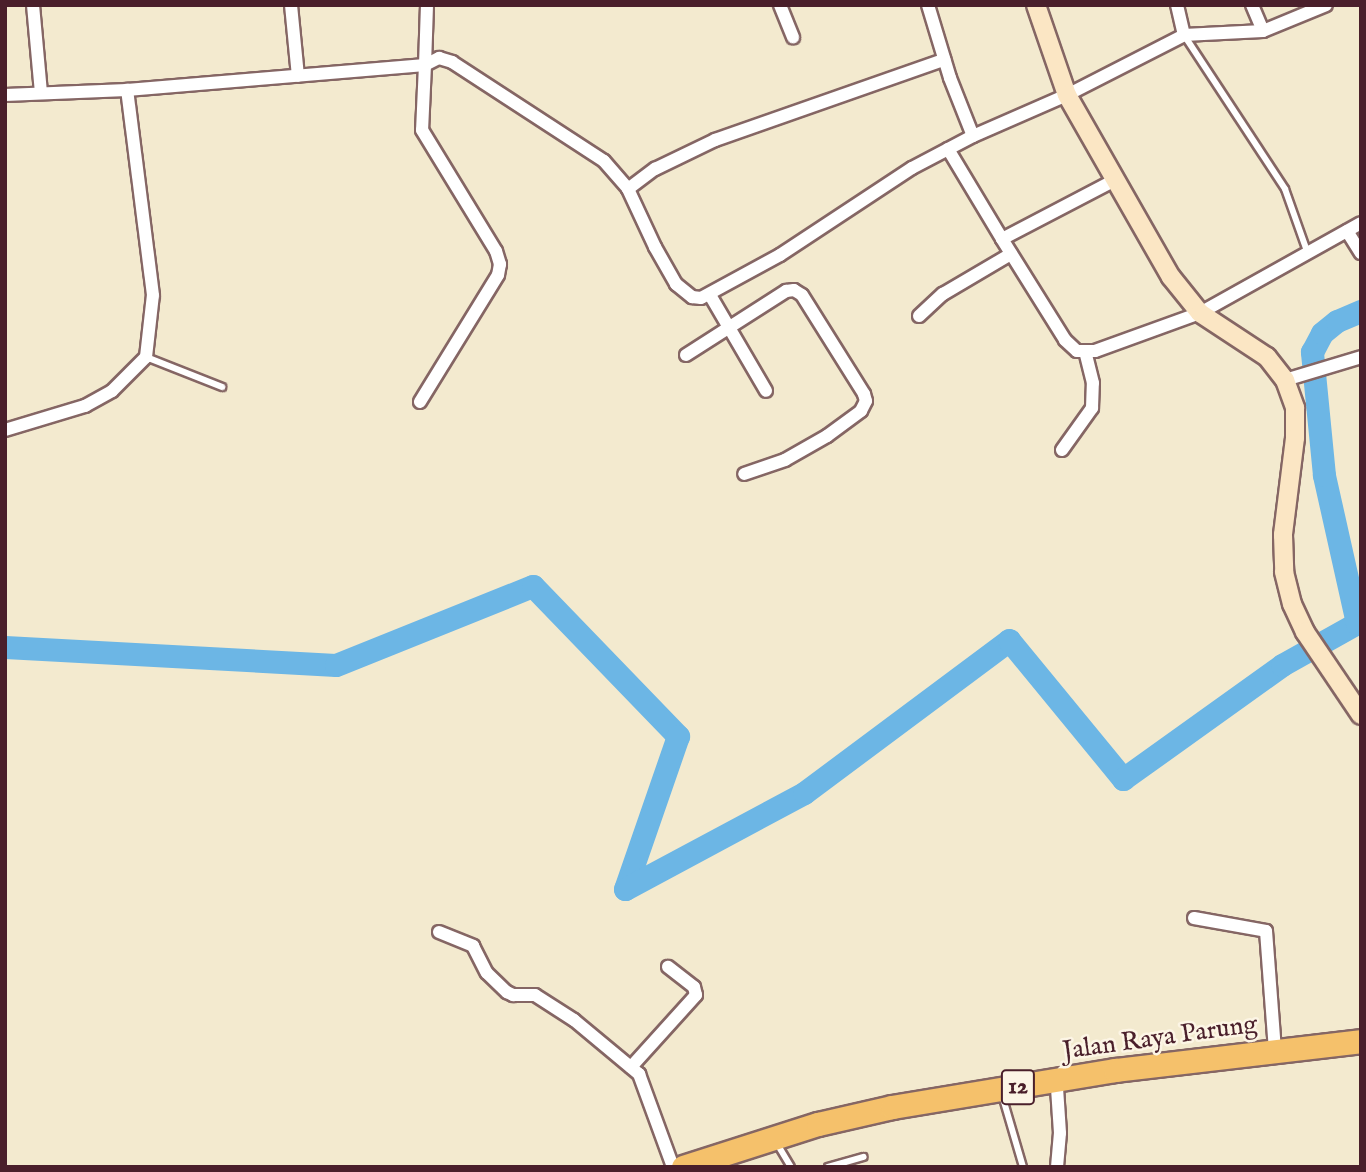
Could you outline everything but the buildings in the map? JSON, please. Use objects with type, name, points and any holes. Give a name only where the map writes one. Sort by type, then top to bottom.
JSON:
[{"type":"highway","name":"Jalan Raya Parung","points":[[722,1167],[779,1147],[883,1118],[1115,1070],[1361,1041]]},
{"type":"highway","name":"Jalan Raya Parung","points":[[683,1167],[818,1124],[892,1107],[1361,1052]]},
{"type":"street","points":[[33,5],[41,93]]},
{"type":"street","points":[[290,5],[298,76]]},
{"type":"street","points":[[420,402],[498,275],[500,264],[496,251],[422,130],[427,5]]},
{"type":"street","points":[[779,5],[793,38]]},
{"type":"street","points":[[928,5],[944,60],[973,136]]},
{"type":"street","points":[[1036,5],[1067,96],[1113,181],[1171,277],[1200,313],[1267,357],[1285,380],[1296,408],[1283,535],[1284,572],[1292,604],[1305,632],[1361,715]]},
{"type":"street","points":[[1177,5],[1184,35]]},
{"type":"street","points":[[1252,5],[1263,31]]},
{"type":"street","points":[[5,95],[127,90],[298,76],[425,65],[439,58],[452,62],[604,161],[628,189],[676,284],[692,297],[710,295],[780,255],[912,168],[947,149],[1067,96],[1184,35],[1263,31],[1326,5]]},
{"type":"street","points":[[628,189],[654,169],[715,139],[944,60]]},
{"type":"street","points":[[5,430],[55,418],[85,406],[112,391],[146,357],[153,295],[127,90]]},
{"type":"street","points":[[947,149],[1065,340],[1077,351],[1096,351],[1200,313],[1361,223]]},
{"type":"street","points":[[1002,239],[1113,181]]},
{"type":"street","points":[[1347,231],[1361,254]]},
{"type":"street","points":[[919,316],[943,294],[1011,254]]},
{"type":"street","points":[[686,355],[786,290],[794,290],[802,295],[866,401],[861,411],[812,446],[744,474]]},
{"type":"street","points":[[710,295],[731,326],[766,391]]},
{"type":"street","points":[[1062,450],[1092,408],[1093,383],[1085,351]]},
{"type":"street","points":[[1285,380],[1361,357]]},
{"type":"street","points":[[1194,918],[1266,931],[1275,1050]]},
{"type":"street","points":[[439,932],[473,946],[487,973],[507,992],[513,995],[535,995],[574,1020],[631,1067],[644,1083],[646,1098],[673,1167]]},
{"type":"street","points":[[631,1067],[696,995],[694,987],[668,967]]},
{"type":"street","points":[[1057,1088],[1060,1166]]},
{"type":"lane","points":[[1184,35],[1285,190],[1308,254]]},
{"type":"lane","points":[[146,357],[222,387]]},
{"type":"lane","points":[[1002,1095],[1023,1167]]},
{"type":"lane","points":[[779,1147],[791,1167]]},
{"type":"lane","points":[[828,1167],[864,1157]]},
{"type":"waterway","points":[[5,647],[336,665],[533,586],[678,736],[625,889],[804,793],[1009,640],[1123,779],[1282,665],[1357,623],[1324,475],[1312,352],[1322,333],[1337,321],[1361,311]]}]
